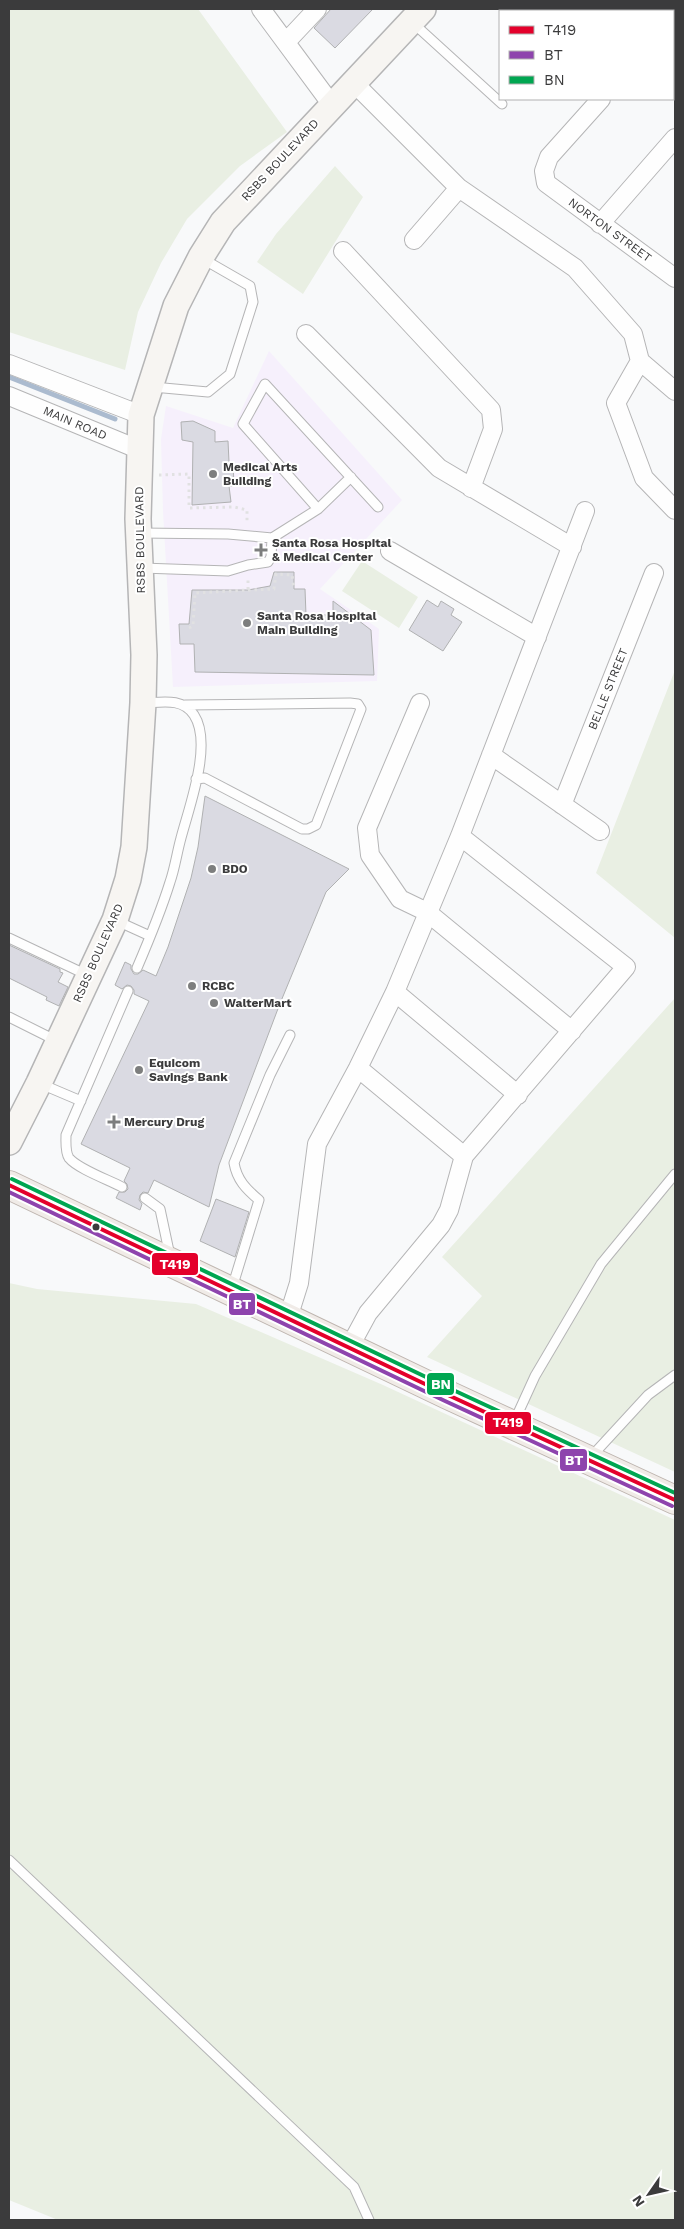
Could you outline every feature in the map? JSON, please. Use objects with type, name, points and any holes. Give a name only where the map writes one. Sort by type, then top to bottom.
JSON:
[{"type":"main road","points":[[9,1185],[349,1348],[675,1500]]},
{"type":"street","points":[[261,9],[332,105]]},
{"type":"street","points":[[286,42],[317,9]]},
{"type":"street","name":"RSBS BOULEVARD","points":[[9,1142],[39,1083],[115,920],[128,879],[134,847],[143,703],[144,655],[139,533],[141,415],[176,306],[201,257],[223,222],[417,15]]},
{"type":"street","points":[[353,82],[459,188],[575,268],[633,334],[640,361],[675,391]]},
{"type":"street","name":"NORTON STREET","points":[[600,100],[549,158],[544,171],[546,183],[600,224],[672,269]]},
{"type":"street","points":[[600,224],[675,138]]},
{"type":"street","points":[[414,240],[459,188]]},
{"type":"street","points":[[342,251],[491,410],[493,429],[471,488]]},
{"type":"street","points":[[306,334],[439,468],[572,547]]},
{"type":"street","points":[[640,361],[616,403],[644,478],[675,510]]},
{"type":"street","points":[[9,364],[141,415]]},
{"type":"street","name":"MAIN ROAD","points":[[9,396],[140,450]]},
{"type":"street","points":[[288,1318],[300,1284],[317,1144],[358,1068],[395,992],[460,836],[585,511]]},
{"type":"street","points":[[390,551],[537,637]]},
{"type":"street","name":"BELLE STREET","points":[[562,805],[654,574]]},
{"type":"street","points":[[420,703],[367,828],[370,855],[400,899],[428,912],[572,1031]]},
{"type":"street","points":[[491,755],[600,831]]},
{"type":"street","points":[[349,1348],[368,1313],[441,1224],[449,1210],[464,1156],[626,967],[460,836]]},
{"type":"street","points":[[395,992],[518,1095]]},
{"type":"street","points":[[358,1068],[464,1156]]},
{"type":"lane","points":[[417,15],[502,104]]},
{"type":"lane","points":[[150,387],[208,392],[230,374],[253,302],[250,286],[201,257]]},
{"type":"lane","points":[[318,509],[243,424],[266,384],[378,507]]},
{"type":"lane","points":[[139,533],[228,534],[272,538],[318,509],[351,477]]},
{"type":"lane","points":[[140,568],[228,572],[248,564],[268,562],[271,557],[272,538]]},
{"type":"lane","points":[[143,703],[172,702],[185,706],[350,703],[358,704],[361,709],[316,825],[308,829],[302,829],[205,778],[196,779]]},
{"type":"lane","points":[[137,968],[171,881],[196,779],[201,745],[200,729],[194,715],[185,706]]},
{"type":"lane","points":[[115,920],[150,936]]},
{"type":"lane","points":[[9,938],[89,976]]},
{"type":"lane","points":[[122,1187],[77,1164],[69,1157],[66,1147],[66,1134],[128,991]]},
{"type":"lane","points":[[9,1017],[58,1041]]},
{"type":"lane","points":[[232,1291],[259,1200],[240,1180],[236,1174],[234,1163],[270,1074],[290,1035]]},
{"type":"lane","points":[[39,1083],[81,1101]]},
{"type":"lane","points":[[513,1425],[536,1376],[601,1264],[675,1174]]},
{"type":"lane","points":[[145,1198],[160,1209],[170,1261]]},
{"type":"lane","points":[[588,1460],[648,1395],[675,1375]]},
{"type":"lane","points":[[9,1860],[354,2187],[369,2220]]},
{"type":"path","points":[[248,590],[274,589],[276,574],[292,575],[294,589]]},
{"type":"shaded area","points":[[9,9],[198,9],[287,132],[240,166],[187,219],[161,263],[138,312],[125,370],[9,332]]},
{"type":"shaded area","points":[[335,166],[363,197],[303,294],[257,262],[276,234]]},
{"type":"shaded area","name":"Santa Rosa Hospital & Medical Center","points":[[269,351],[402,500],[320,589],[379,629],[377,681],[173,687],[161,439],[166,406],[233,428]]},
{"type":"shaded area","points":[[362,561],[418,597],[399,628],[342,591]]},
{"type":"shaded area","points":[[675,670],[675,938],[596,873]]},
{"type":"shaded area","points":[[675,998],[675,1472],[427,1357],[482,1296],[442,1257]]},
{"type":"shaded area","points":[[9,1283],[37,1289],[196,1304],[383,1385],[675,1520],[675,2220],[58,2220],[9,2200]]},
{"type":"building","points":[[331,9],[373,9],[335,48],[314,28]]},
{"type":"building","name":"Medical Arts Building","points":[[193,421],[215,431],[215,442],[228,441],[229,462],[233,462],[234,486],[229,486],[231,502],[192,505],[193,442],[182,440],[181,422]]},
{"type":"building","name":"Santa Rosa Hospital Main Building","points":[[274,572],[294,572],[294,589],[305,589],[306,615],[333,615],[333,601],[371,630],[374,675],[195,672],[194,644],[180,644],[179,624],[189,624],[192,590],[248,590],[270,586]]},
{"type":"building","points":[[427,600],[438,607],[441,601],[454,609],[451,615],[462,622],[443,651],[409,630]]},
{"type":"building","name":"WalterMart","points":[[205,796],[349,869],[326,892],[279,1006],[219,1165],[209,1207],[154,1180],[148,1193],[143,1192],[140,1195],[139,1200],[142,1204],[140,1210],[116,1198],[119,1192],[125,1192],[128,1189],[124,1181],[130,1168],[81,1144],[149,1001],[134,994],[131,986],[127,985],[122,989],[115,985],[125,962],[131,965],[134,974],[138,974],[143,970],[156,976],[168,947],[191,878],[198,847]]},
{"type":"building","points":[[9,945],[60,969],[60,972],[63,973],[58,982],[68,987],[59,1006],[46,1000],[47,997],[9,978]]},
{"type":"building","points":[[216,1199],[249,1212],[235,1257],[200,1241]]},
{"type":"waterway","points":[[9,377],[115,419]]},
{"type":"transit line","name":"BN","points":[[12,1179],[451,1389],[675,1493]]},
{"type":"transit line","name":"T419","points":[[9,1185],[448,1395],[675,1500]]},
{"type":"transit line","name":"BT","points":[[9,1192],[445,1401],[672,1506]]},
{"type":"place","name":"Medical Arts Building","points":[[213,474]]},
{"type":"place","name":"Santa Rosa Hospital & Medical Center","points":[[261,550]]},
{"type":"place","name":"Santa Rosa Hospital Main Building","points":[[247,623]]},
{"type":"place","name":"BDO","points":[[212,869]]},
{"type":"place","name":"RCBC","points":[[192,986]]},
{"type":"place","name":"WalterMart","points":[[214,1003]]},
{"type":"place","name":"Equicom Savings Bank","points":[[139,1070]]},
{"type":"place","name":"Mercury Drug","points":[[114,1122]]}]
